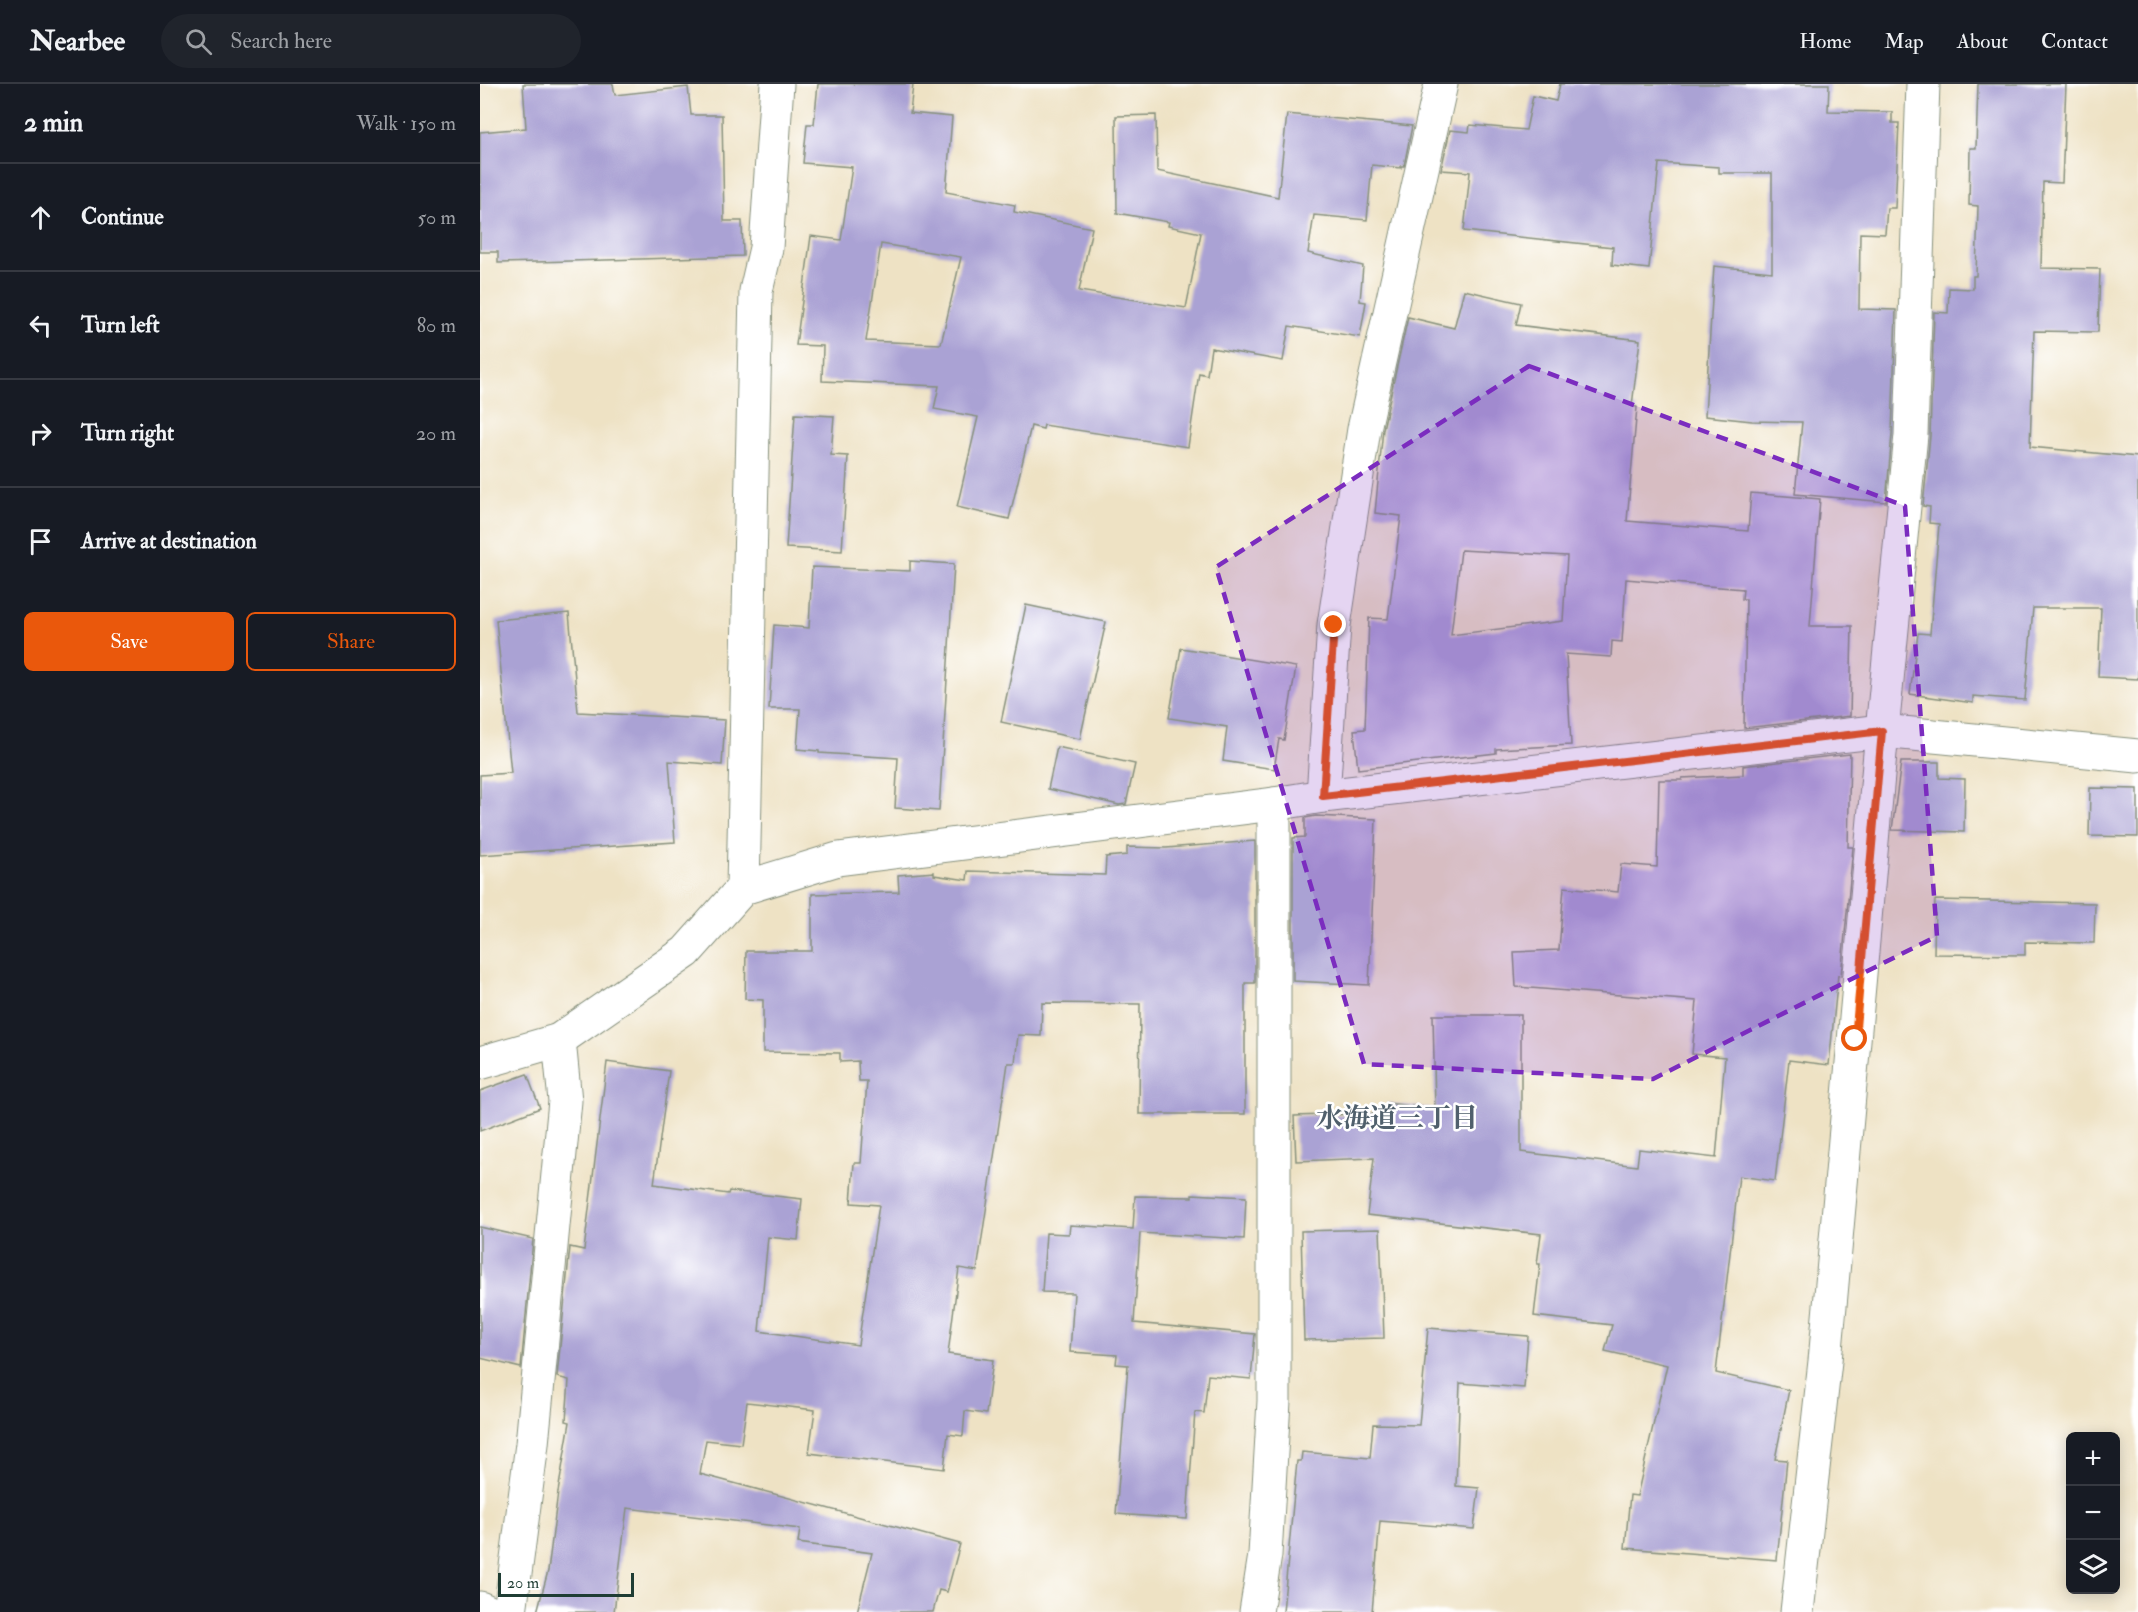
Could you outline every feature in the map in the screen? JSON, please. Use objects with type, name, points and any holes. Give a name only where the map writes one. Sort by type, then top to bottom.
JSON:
[{"type":"street","points":[[743,888],[756,291],[766,248],[777,84]]},
{"type":"street","points":[[1323,796],[1334,625],[1364,429],[1441,84]]},
{"type":"street","points":[[1797,1612],[1825,1361],[1911,435],[1923,84]]},
{"type":"street","points":[[480,1063],[559,1040],[686,952],[743,888],[838,859],[1323,796],[1882,731],[2138,756]]},
{"type":"street","points":[[1256,1612],[1265,1555],[1274,1401],[1274,804]]},
{"type":"street","points":[[510,1612],[532,1444],[566,1101],[559,1040]]},
{"type":"street","points":[[480,1608],[489,1612]]},
{"type":"highlighted area","points":[[1529,366],[1905,506],[1937,936],[1653,1079],[1364,1064],[1216,567]]},
{"type":"building","points":[[523,84],[613,84],[615,95],[688,87],[691,115],[722,115],[724,221],[742,221],[743,256],[498,263],[498,252],[480,252],[480,132],[526,128]]},
{"type":"building","points":[[818,84],[913,84],[910,113],[952,117],[946,192],[1015,205],[1014,212],[1092,228],[1079,291],[1186,308],[1201,233],[1168,226],[1169,222],[1117,213],[1116,116],[1156,115],[1157,171],[1278,197],[1287,114],[1412,126],[1404,166],[1401,168],[1372,165],[1367,220],[1314,215],[1308,253],[1363,266],[1360,301],[1366,302],[1360,337],[1289,326],[1283,361],[1211,348],[1207,375],[1199,373],[1188,447],[1044,425],[1043,429],[1031,426],[1009,519],[957,507],[978,417],[934,409],[939,386],[822,381],[823,346],[796,345],[811,236],[841,240],[852,167],[803,163],[807,124],[814,124]],"holes":[[[881,244],[961,257],[941,344],[866,341]]]},
{"type":"building","points":[[1560,84],[1829,84],[1828,111],[1892,112],[1892,123],[1899,123],[1895,208],[1887,208],[1885,234],[1860,233],[1859,309],[1896,310],[1892,434],[1886,502],[1795,494],[1802,422],[1752,421],[1705,416],[1714,266],[1772,272],[1772,173],[1719,173],[1719,167],[1659,163],[1649,269],[1612,265],[1613,247],[1464,231],[1470,172],[1441,170],[1450,130],[1469,132],[1470,125],[1526,130],[1533,96],[1556,101]]},
{"type":"building","points":[[1978,84],[2066,84],[2062,183],[2043,182],[2041,268],[2100,269],[2098,332],[2034,331],[2030,447],[2138,457],[2138,679],[2098,677],[2101,608],[2033,608],[2025,700],[1973,696],[1973,703],[1910,694],[1918,633],[1930,634],[1939,524],[1929,523],[1930,507],[1923,506],[1930,436],[1934,312],[1948,313],[1949,288],[1973,289],[1973,276],[1976,276],[1978,206],[1969,205],[1970,148],[1976,148]]},
{"type":"building","points":[[1464,290],[1521,303],[1516,325],[1640,340],[1632,406],[1637,407],[1627,521],[1748,531],[1751,493],[1820,499],[1810,626],[1852,626],[1850,716],[1744,728],[1746,599],[1742,599],[1743,589],[1626,579],[1622,642],[1612,641],[1611,657],[1566,654],[1571,745],[1496,749],[1496,753],[1358,769],[1354,730],[1365,729],[1369,618],[1388,619],[1401,516],[1375,513],[1383,429],[1408,317],[1454,328]],"holes":[[[1461,550],[1567,556],[1563,621],[1451,635]]]},
{"type":"building","points":[[795,414],[834,416],[831,455],[848,456],[842,551],[786,548]]},
{"type":"building","points":[[910,561],[954,564],[939,811],[895,808],[898,758],[819,753],[819,751],[797,749],[800,709],[769,709],[774,625],[809,628],[812,567],[910,571]]},
{"type":"building","points":[[1026,605],[1106,622],[1080,739],[1001,722]]},
{"type":"building","points":[[569,613],[578,712],[725,720],[722,765],[669,761],[675,842],[480,855],[480,775],[511,773],[496,620]]},
{"type":"building","points":[[1181,648],[1296,667],[1284,740],[1279,739],[1274,769],[1223,761],[1227,727],[1169,718]]},
{"type":"building","points":[[1057,747],[1135,764],[1126,804],[1119,805],[1048,789]]},
{"type":"building","points":[[1850,754],[1848,847],[1853,847],[1841,976],[1838,975],[1829,1065],[1789,1060],[1775,1181],[1739,1176],[1716,1373],[1789,1390],[1775,1459],[1787,1460],[1777,1560],[1625,1548],[1630,1495],[1637,1496],[1667,1365],[1605,1351],[1612,1325],[1534,1316],[1541,1234],[1367,1215],[1374,1158],[1296,1161],[1294,1116],[1386,1113],[1387,1103],[1435,1109],[1433,1015],[1521,1015],[1521,1152],[1637,1166],[1639,1149],[1716,1158],[1725,1057],[1692,1054],[1697,1001],[1516,987],[1514,952],[1559,950],[1564,887],[1618,892],[1621,864],[1657,867],[1659,780],[1743,775],[1743,766]]},
{"type":"building","points":[[1901,762],[1939,762],[1939,778],[1965,779],[1964,832],[1892,830]]},
{"type":"building","points":[[2090,788],[2138,789],[2138,837],[2089,836]]},
{"type":"building","points":[[1316,816],[1376,819],[1369,985],[1293,981],[1293,838],[1305,837],[1305,818]]},
{"type":"building","points":[[1255,841],[1255,983],[1245,983],[1245,1114],[1139,1114],[1140,1004],[1042,1003],[1041,1036],[1018,1035],[1015,1063],[1008,1063],[977,1271],[959,1268],[948,1354],[993,1360],[986,1414],[965,1411],[963,1436],[948,1434],[944,1469],[809,1453],[815,1410],[747,1402],[741,1444],[706,1440],[700,1474],[960,1544],[947,1592],[939,1590],[933,1612],[857,1612],[872,1553],[798,1543],[800,1529],[627,1508],[614,1612],[537,1612],[548,1571],[570,1422],[566,1421],[569,1380],[557,1377],[570,1247],[584,1250],[607,1062],[669,1071],[654,1184],[728,1194],[729,1191],[802,1199],[798,1240],[768,1237],[759,1331],[858,1345],[879,1205],[851,1203],[854,1163],[861,1163],[867,1081],[859,1081],[858,1061],[840,1062],[840,1053],[763,1052],[763,1000],[745,999],[746,951],[812,951],[812,894],[899,892],[898,875],[934,872],[934,875],[967,880],[968,871],[1105,875],[1106,857],[1127,855],[1127,847],[1166,848]]},
{"type":"building","points":[[1935,900],[2095,903],[2094,943],[2025,942],[2025,955],[1934,954]]},
{"type":"building","points":[[527,1074],[540,1108],[480,1131],[480,1091]]},
{"type":"building","points":[[1192,1194],[1246,1197],[1244,1239],[1140,1233],[1134,1323],[1255,1334],[1251,1379],[1208,1375],[1204,1413],[1195,1412],[1187,1519],[1116,1514],[1128,1365],[1116,1364],[1117,1355],[1070,1352],[1074,1293],[1042,1292],[1046,1233],[1069,1234],[1070,1225],[1133,1229],[1135,1196],[1192,1197]]},
{"type":"building","points":[[480,1227],[533,1239],[521,1368],[480,1358]]},
{"type":"building","points":[[1380,1229],[1384,1338],[1304,1340],[1301,1231]]},
{"type":"building","points":[[1428,1328],[1528,1336],[1524,1388],[1460,1383],[1456,1486],[1479,1488],[1474,1529],[1380,1521],[1372,1612],[1283,1612],[1297,1461],[1301,1461],[1302,1452],[1370,1458],[1373,1424],[1419,1425]]},
{"type":"district","name":"水海道三丁目","points":[[1397,1118]]},
{"type":"route","points":[[1334,625],[1323,796],[1882,731],[1855,1039]]}]
